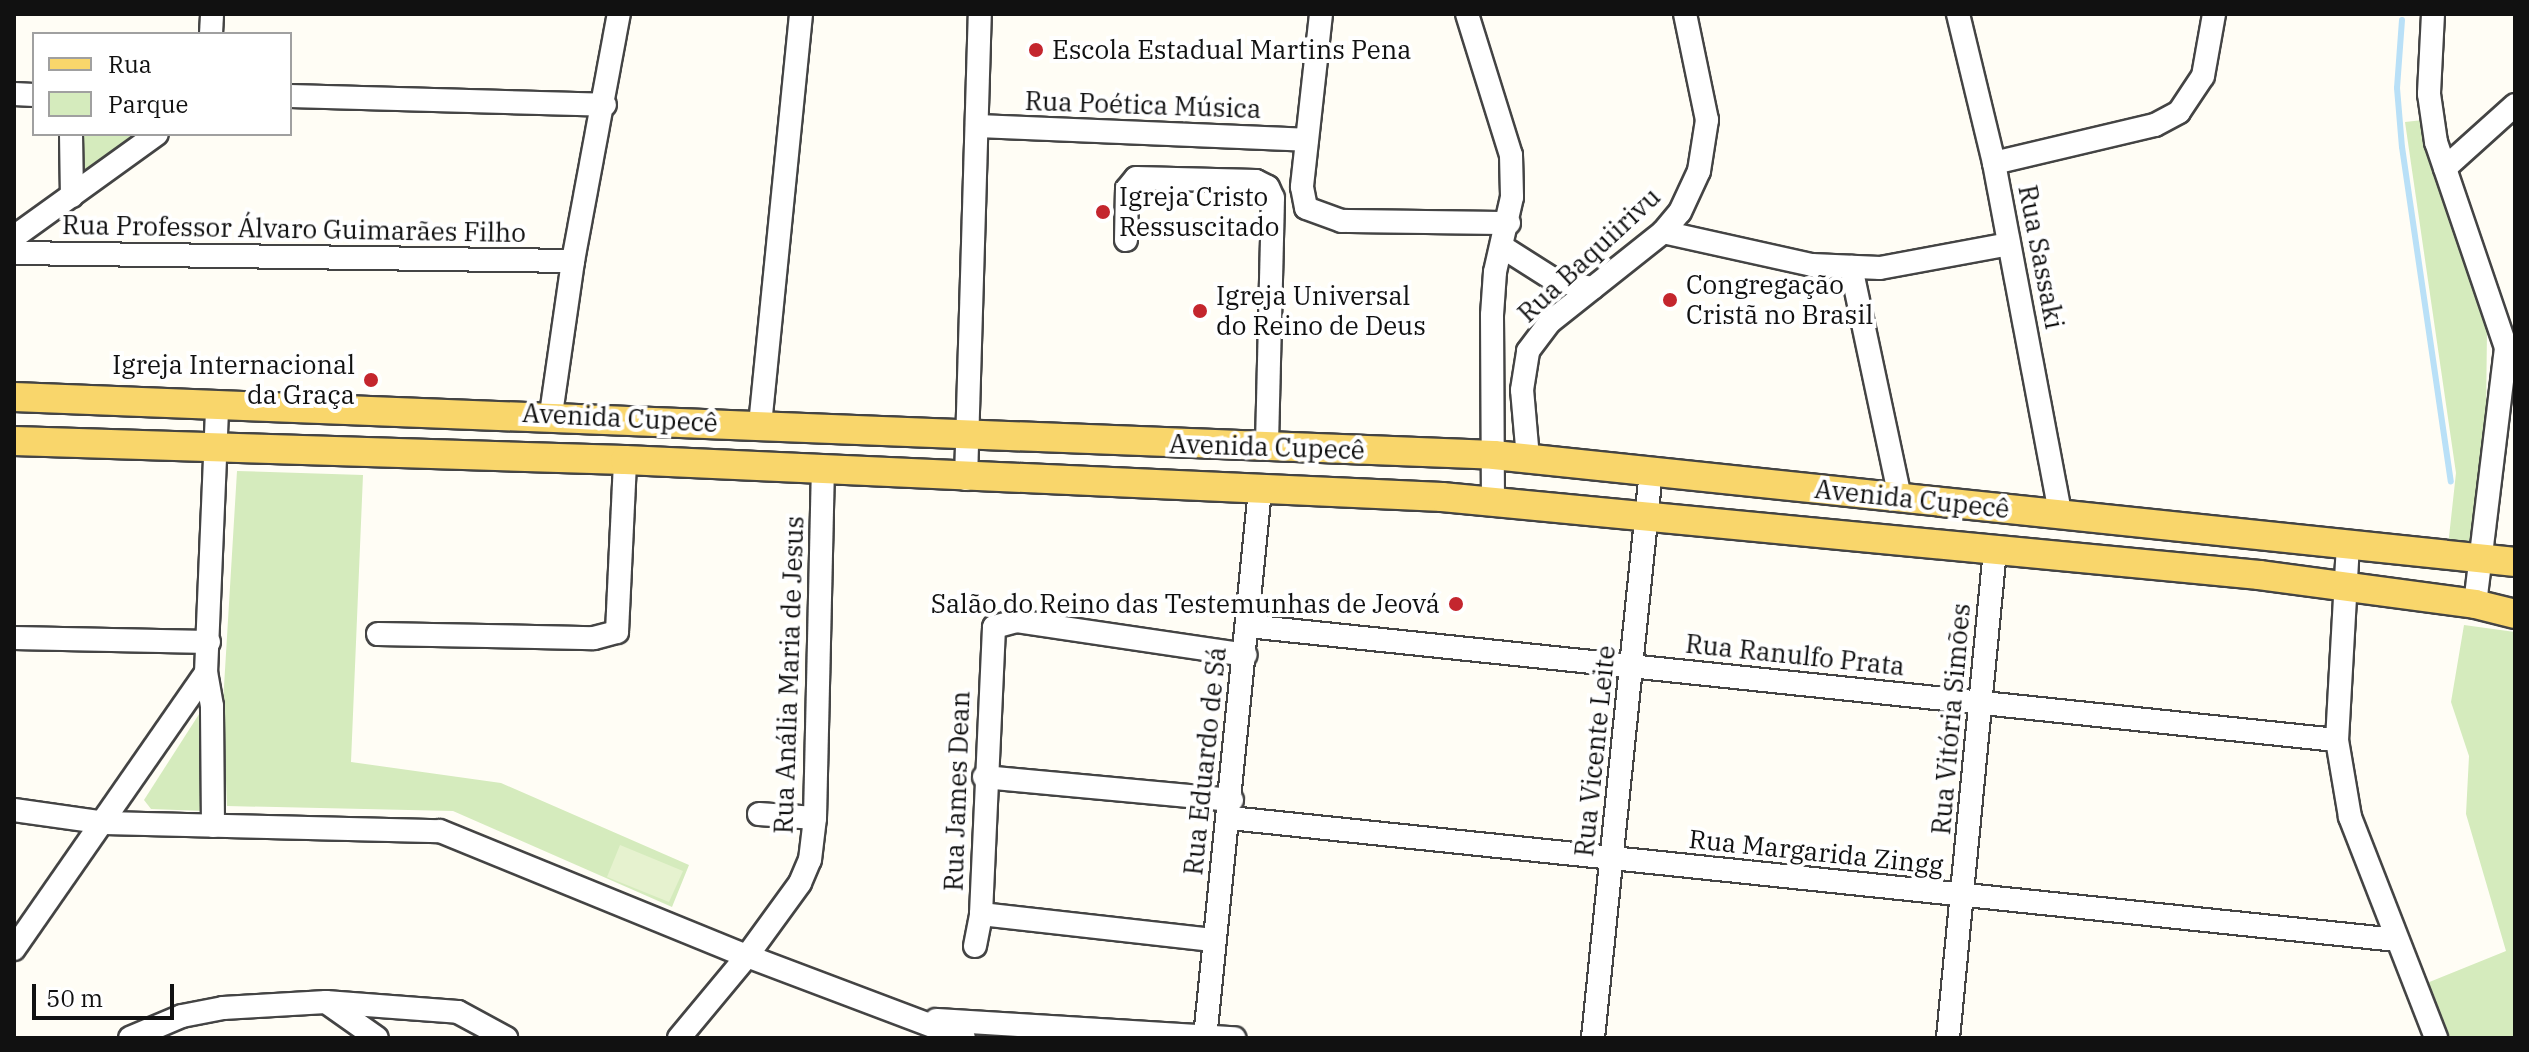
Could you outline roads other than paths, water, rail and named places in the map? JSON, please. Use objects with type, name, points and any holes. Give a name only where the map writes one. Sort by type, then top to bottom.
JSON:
[{"type":"main road","name":"Avenida Cupecê","points":[[14,397],[551,414],[968,437],[1494,455],[2515,562]]},
{"type":"main road","name":"Avenida Cupecê","points":[[14,441],[625,460],[966,479],[1493,501],[1646,519],[1995,548],[2475,604],[2515,614]]},
{"type":"street","points":[[551,414],[573,261],[605,105],[619,14]]},
{"type":"street","points":[[760,425],[801,14]]},
{"type":"street","points":[[966,479],[980,14]]},
{"type":"street","points":[[1321,14],[1302,201],[1313,214],[1342,221],[1509,223]]},
{"type":"street","points":[[1467,14],[1511,155],[1509,223],[1495,272],[1491,343],[1493,501]]},
{"type":"street","name":"Rua Baquiirivu","points":[[1528,458],[1522,390],[1528,351],[1550,322],[1663,232],[1692,189],[1707,120],[1685,14]]},
{"type":"street","name":"Rua Sassaki","points":[[1958,14],[1994,163],[2060,512]]},
{"type":"street","points":[[1994,163],[2155,125],[2179,112],[2203,76],[2214,14]]},
{"type":"street","points":[[2433,14],[2429,94],[2445,168],[2510,348],[2475,604]]},
{"type":"street","points":[[292,96],[605,105]]},
{"type":"street","points":[[2445,168],[2515,105]]},
{"type":"street","name":"Rua Poética Música","points":[[977,126],[1307,140]]},
{"type":"street","points":[[71,136],[72,196]]},
{"type":"street","points":[[14,237],[154,136]]},
{"type":"street","points":[[1126,240],[1127,189],[1136,178],[1256,181],[1268,187],[1273,198],[1267,447]]},
{"type":"street","points":[[1663,232],[1812,265],[1851,267],[1880,268],[2009,244]]},
{"type":"street","points":[[1504,248],[1556,281],[1592,288]]},
{"type":"street","name":"Rua Professor Álvaro Guimarães Filho","points":[[14,253],[573,261]]},
{"type":"street","points":[[1851,267],[1900,498]]},
{"type":"street","points":[[1550,322],[1556,281]]},
{"type":"street","name":"Rua Baquiirivu","points":[[1491,343],[1505,356],[1528,351]]},
{"type":"street","points":[[213,826],[212,706],[206,673],[217,405]]},
{"type":"street","points":[[378,634],[610,636],[621,622],[625,460]]},
{"type":"street","name":"Rua Vicente Leite","points":[[1593,1038],[1651,471]]},
{"type":"street","name":"Rua Anália Maria de Jesus","points":[[679,1038],[747,956],[800,883],[815,818],[823,472]]},
{"type":"street","name":"Rua Eduardo de Sá","points":[[1205,1037],[1213,940],[1231,809],[1260,490]]},
{"type":"street","points":[[2348,544],[2348,588],[2337,740],[2350,817],[2433,1037]]},
{"type":"street","name":"Rua Vitória Simões","points":[[1948,1038],[1995,548]]},
{"type":"street","name":"Rua James Dean","points":[[975,946],[981,914],[990,638],[997,625],[1016,621],[1245,655]]},
{"type":"street","name":"Rua Ranulfo Prata","points":[[1248,626],[2337,740]]},
{"type":"street","points":[[14,638],[209,642]]},
{"type":"street","points":[[14,949],[105,823],[206,673]]},
{"type":"street","name":"Rua Margarida Zingg","points":[[984,777],[1612,860],[2396,940]]},
{"type":"street","points":[[14,810],[105,823],[440,831],[747,956],[919,1018],[964,1038]]},
{"type":"street","points":[[759,814],[815,818]]},
{"type":"street","points":[[981,914],[1213,940]]},
{"type":"street","points":[[326,1002],[377,1038]]},
{"type":"street","points":[[130,1038],[182,1016],[223,1008],[326,1002],[458,1012],[506,1038]]},
{"type":"street","points":[[919,1018],[1234,1038]]},
{"type":"waterway","points":[[2402,20],[2397,88],[2402,147],[2451,481]]},
{"type":"place","name":"Escola Estadual Martins Pena","points":[[1036,50]]},
{"type":"place","name":"Igreja Cristo Ressuscitado","points":[[1103,212]]},
{"type":"place","name":"Congregação Cristã no Brasil","points":[[1670,300]]},
{"type":"place","name":"Igreja Universal do Reino de Deus","points":[[1200,311]]},
{"type":"place","name":"Igreja Internacional da Graça","points":[[371,380]]},
{"type":"place","name":"Salão do Reino das Testemunhas de Jeová","points":[[1456,604]]}]
